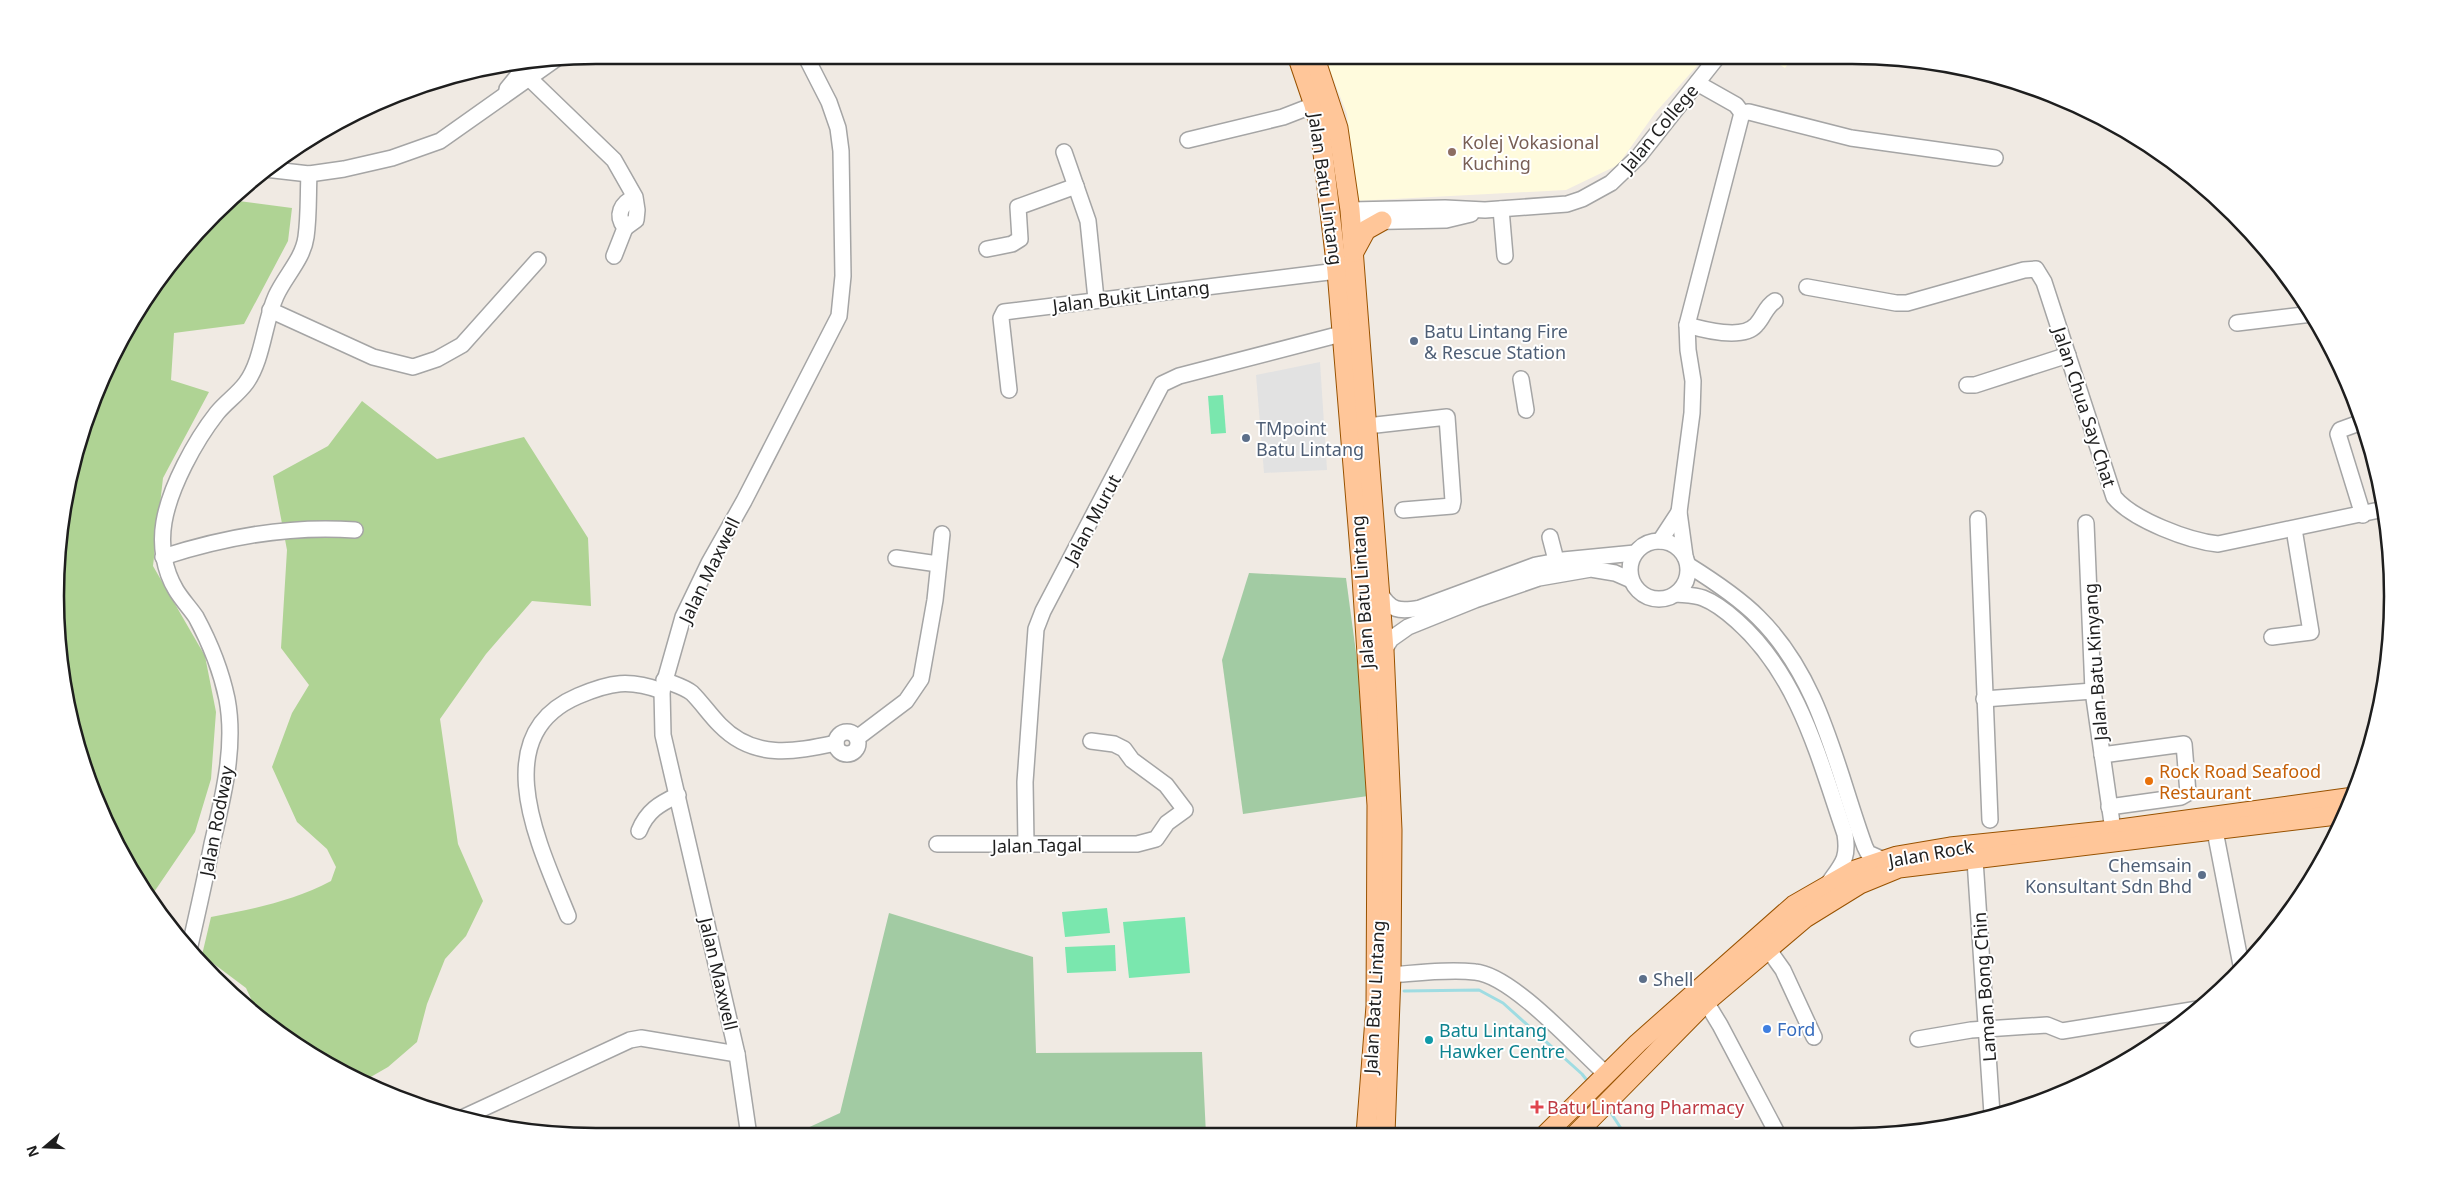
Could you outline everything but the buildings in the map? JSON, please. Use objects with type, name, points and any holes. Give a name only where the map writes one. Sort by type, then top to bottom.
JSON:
[{"type":"main road","name":"Jalan Batu Lintang","points":[[1300,64],[1314,106],[1326,166],[1342,260],[1366,426],[1384,650],[1392,830],[1391,975],[1385,1128]]},
{"type":"main road","name":"Jalan Batu Lintang","points":[[1317,64],[1338,128],[1348,216],[1342,260],[1341,334],[1361,563],[1377,805],[1376,1006],[1366,1128]]},
{"type":"main road","points":[[1326,166],[1348,216]]},
{"type":"main road","points":[[1342,260],[1366,230],[1382,221]]},
{"type":"main road","name":"Jalan Rock","points":[[1552,1128],[1638,1042],[1794,905],[1855,870],[1896,856],[1950,847],[2113,830],[2345,798]]},
{"type":"main road","name":"Jalan Rock","points":[[1582,1128],[1706,1002],[1805,918],[1860,884],[1900,868],[2337,815]]},
{"type":"street","name":"Jalan Maxwell","points":[[749,1128],[737,1054],[663,735],[663,686],[683,617],[709,563],[744,501],[839,316],[843,276],[841,150],[838,128],[829,102],[810,64]]},
{"type":"street","name":"Jalan College","points":[[1348,216],[1445,214],[1567,204],[1596,192],[1611,183],[1638,156],[1712,64]]},
{"type":"street","points":[[277,170],[309,174],[392,158],[440,141],[547,66]]},
{"type":"street","points":[[498,100],[524,69]]},
{"type":"street","points":[[530,79],[614,160],[634,197],[637,210],[636,220],[625,228],[614,256]]},
{"type":"street","points":[[1635,553],[1630,566],[1632,580],[1636,589],[1644,596],[1654,600],[1665,600],[1676,594],[1687,580],[1679,512],[1692,413],[1693,381],[1688,350],[1688,325],[1742,114],[1736,105],[1696,83]]},
{"type":"street","points":[[1188,140],[1283,116],[1314,106]]},
{"type":"street","points":[[1742,114],[1749,112],[1851,138],[1995,158]]},
{"type":"street","points":[[1064,152],[1088,221],[1096,299]]},
{"type":"street","name":"Jalan Rodway","points":[[191,941],[225,786],[230,730],[221,672],[211,646],[194,615],[176,589],[163,556],[164,520],[177,483],[202,433],[218,411],[247,382],[256,363],[270,310],[276,295],[302,251],[306,237],[309,174]]},
{"type":"street","points":[[987,249],[1012,244],[1020,239],[1018,207],[1076,186]]},
{"type":"street","points":[[1501,209],[1505,256]]},
{"type":"street","points":[[1348,216],[1382,221],[1445,214]]},
{"type":"street","points":[[270,310],[367,354],[396,364],[413,367],[437,359],[462,345],[538,260]]},
{"type":"street","name":"Jalan Bukit Lintang","points":[[1009,390],[1001,318],[1004,312],[1342,260]]},
{"type":"street","name":"Jalan Chua Say Chat","points":[[1807,287],[1896,303],[1907,303],[2024,270],[2036,270],[2044,282],[2114,497],[2121,505],[2156,524],[2203,543],[2218,544],[2377,512]]},
{"type":"street","points":[[1688,325],[1704,330],[1730,333],[1744,331],[1754,328],[1762,318],[1767,306],[1775,301]]},
{"type":"street","points":[[2237,323],[2304,315]]},
{"type":"street","name":"Jalan Murut","points":[[1026,844],[1025,782],[1036,629],[1043,611],[1162,384],[1178,376],[1341,334]]},
{"type":"street","points":[[1967,384],[1975,385],[2068,356]]},
{"type":"street","points":[[1521,379],[1526,410]]},
{"type":"street","points":[[1366,426],[1447,417],[1452,506],[1403,510]]},
{"type":"street","points":[[2356,424],[2340,430],[2338,434],[2363,515]]},
{"type":"street","points":[[1660,541],[1679,512]]},
{"type":"street","points":[[1978,519],[1990,820]]},
{"type":"street","name":"Jalan Batu Kinyang","points":[[2086,523],[2093,692],[2113,830]]},
{"type":"street","points":[[163,556],[220,541],[285,531],[322,527],[355,530]]},
{"type":"street","points":[[2272,637],[2311,632],[2294,529]]},
{"type":"street","points":[[568,916],[536,838],[525,770],[527,755],[538,727],[551,710],[595,689],[628,682],[663,686],[691,692],[720,725],[744,744],[783,752],[797,752],[836,743],[842,733],[851,733],[857,738],[906,701],[921,679],[942,534]]},
{"type":"street","points":[[1550,537],[1556,560]]},
{"type":"street","points":[[1379,591],[1391,607],[1403,611],[1420,608],[1536,565],[1556,560],[1635,553],[1651,542],[1660,541],[1679,548],[1686,560],[1758,617],[1794,662],[1816,703],[1865,847],[1868,853],[1884,860]]},
{"type":"street","points":[[896,558],[938,564]]},
{"type":"street","points":[[1384,650],[1391,638],[1408,627],[1475,600],[1539,578],[1591,569],[1615,573],[1632,580]]},
{"type":"street","points":[[1676,594],[1701,597],[1715,604],[1731,616],[1765,650],[1794,695],[1845,834],[1847,847],[1845,860],[1828,885]]},
{"type":"street","points":[[1984,699],[2093,692]]},
{"type":"street","name":"Jalan Tagal","points":[[937,844],[1137,844],[1156,839],[1167,823],[1185,810],[1166,785],[1132,760],[1124,749],[1114,744],[1091,741]]},
{"type":"street","points":[[2102,755],[2184,744],[2188,793],[2181,797],[2109,807]]},
{"type":"street","points":[[639,831],[649,812],[657,805],[678,796]]},
{"type":"street","points":[[2215,831],[2240,960]]},
{"type":"street","name":"Laman Bong Chin","points":[[1975,860],[1992,1109]]},
{"type":"street","points":[[1768,949],[1783,970],[1814,1037]]},
{"type":"street","points":[[1391,975],[1476,972],[1501,981],[1524,996],[1603,1077]]},
{"type":"street","points":[[1706,1002],[1774,1128]]},
{"type":"street","points":[[1918,1039],[1986,1029],[2047,1025],[2062,1031],[2184,1011]]},
{"type":"street","points":[[472,1113],[630,1040],[641,1038],[737,1054]]},
{"type":"shaded area","name":"Kolej Vokasional Kuching","points":[[1328,64],[1699,64],[1655,113],[1618,165],[1566,190],[1356,201],[1347,114]]},
{"type":"shaded area","points":[[1778,64],[1788,64],[1785,68]]},
{"type":"shaded area","points":[[1320,362],[1327,470],[1264,473],[1256,375]]},
{"type":"green space","points":[[240,201],[292,208],[288,241],[244,324],[174,333],[171,380],[209,392],[163,478],[153,566],[205,656],[216,712],[211,779],[195,832],[154,893],[135,862],[104,800],[82,734],[68,665],[65,631],[65,561],[68,527],[82,458],[104,392],[119,361],[153,300],[174,272],[196,245]]},
{"type":"green space","points":[[1223,395],[1226,433],[1211,434],[1208,396]]},
{"type":"green space","points":[[362,401],[437,459],[524,437],[588,538],[591,606],[532,601],[486,654],[440,719],[458,844],[483,901],[466,936],[445,959],[427,1004],[417,1042],[388,1067],[370,1077],[300,1039],[253,1002],[246,988],[202,954],[211,917],[287,899],[317,888],[331,881],[336,867],[327,849],[297,822],[272,767],[292,713],[309,685],[281,648],[287,550],[273,476],[328,446]]},
{"type":"green space","points":[[1249,573],[1346,578],[1366,727],[1368,796],[1243,814],[1222,660]]},
{"type":"green space","points":[[1107,908],[1110,933],[1065,937],[1062,912]]},
{"type":"green space","points":[[889,913],[1033,957],[1036,1053],[1202,1052],[1206,1128],[807,1128],[840,1113]]},
{"type":"green space","points":[[1185,917],[1190,973],[1129,978],[1123,922]]},
{"type":"green space","points":[[1115,945],[1116,971],[1067,973],[1065,947]]},
{"type":"waterway","points":[[1404,991],[1479,990],[1503,1003],[1582,1074],[1589,1083]]},
{"type":"waterway","points":[[1609,1110],[1621,1128]]},
{"type":"place","name":"Kolej Vokasional Kuching","points":[[1452,152]]},
{"type":"place","name":"Batu Lintang Fire & Rescue Station","points":[[1414,341]]},
{"type":"place","name":"TMpoint Batu Lintang","points":[[1246,438]]},
{"type":"place","name":"Rock Road Seafood Restaurant","points":[[2149,781]]},
{"type":"place","name":"Chemsain Konsultant Sdn Bhd","points":[[2202,875]]},
{"type":"place","name":"Shell","points":[[1643,979]]},
{"type":"place","name":"Ford","points":[[1767,1029]]},
{"type":"place","name":"Batu Lintang Hawker Centre","points":[[1429,1040]]},
{"type":"place","name":"Batu Lintang Pharmacy","points":[[1537,1107]]}]
